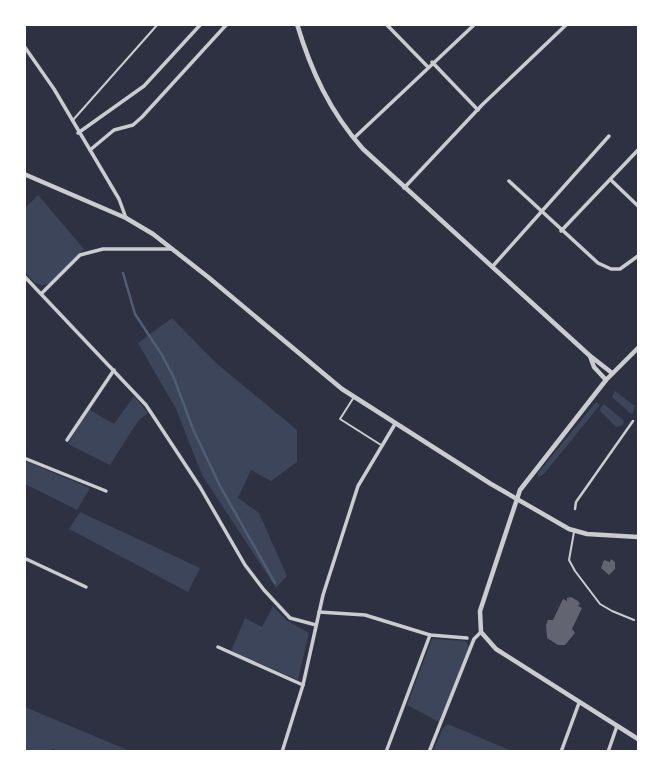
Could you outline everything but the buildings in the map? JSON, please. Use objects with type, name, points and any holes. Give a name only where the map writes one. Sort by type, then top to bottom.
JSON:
[{"type":"street","points":[[78,133],[144,86],[201,24]]},
{"type":"street","points":[[90,150],[114,130],[133,125],[142,117],[227,24]]},
{"type":"street","points":[[297,24],[309,63],[323,93],[354,139],[404,188],[612,373]]},
{"type":"street","points":[[386,24],[428,67]]},
{"type":"street","points":[[354,139],[475,24]]},
{"type":"street","points":[[404,188],[478,110],[568,24]]},
{"type":"street","points":[[24,46],[121,202],[126,218]]},
{"type":"street","points":[[432,62],[478,110]]},
{"type":"street","points":[[492,267],[609,136]]},
{"type":"street","points":[[561,231],[639,150]]},
{"type":"street","points":[[24,174],[126,218],[174,249],[354,397],[517,498],[575,531],[639,537]]},
{"type":"street","points":[[611,180],[639,206]]},
{"type":"street","points":[[509,181],[561,231],[604,267],[620,269],[639,256]]},
{"type":"street","points":[[42,293],[80,255],[103,249],[174,249]]},
{"type":"street","points":[[24,276],[146,405],[200,487],[245,565],[264,590],[290,618],[316,625]]},
{"type":"street","points":[[639,348],[636,355],[612,373],[533,470],[517,498],[480,611],[481,632],[496,649],[639,739]]},
{"type":"street","points":[[589,355],[594,367],[606,380]]},
{"type":"street","points":[[68,440],[81,416],[114,370]]},
{"type":"street","points":[[575,509],[576,502],[633,421]]},
{"type":"street","points":[[282,751],[303,685],[319,612],[358,486],[396,424]]},
{"type":"street","points":[[24,458],[106,491]]},
{"type":"street","points":[[24,558],[86,587]]},
{"type":"street","points":[[319,612],[365,615],[429,635],[467,638]]},
{"type":"street","points":[[429,751],[474,639],[481,632]]},
{"type":"street","points":[[386,751],[429,635]]},
{"type":"street","points":[[218,647],[303,685]]},
{"type":"street","points":[[561,751],[579,703]]},
{"type":"street","points":[[608,751],[617,726]]},
{"type":"lane","points":[[72,120],[158,24]]},
{"type":"lane","points":[[354,397],[340,419],[382,445]]},
{"type":"lane","points":[[575,531],[569,560],[575,571],[600,604],[634,620]]},
{"type":"shaded area","points":[[38,195],[84,249],[45,285],[35,282],[25,272],[24,209]]},
{"type":"shaded area","points":[[172,318],[215,362],[297,430],[297,462],[271,481],[251,470],[238,498],[259,513],[287,576],[276,588],[202,475],[176,409],[138,343]]},
{"type":"shaded area","points":[[615,391],[635,406],[633,413],[612,397]]},
{"type":"shaded area","points":[[134,396],[148,413],[138,421],[110,465],[68,444],[88,409],[114,424]]},
{"type":"shaded area","points":[[596,402],[600,405],[543,475],[538,477],[538,473]]},
{"type":"shaded area","points":[[604,404],[624,421],[623,425],[616,427],[601,412]]},
{"type":"shaded area","points":[[25,461],[90,488],[77,510],[25,484]]},
{"type":"shaded area","points":[[80,512],[200,568],[188,592],[69,529]]},
{"type":"shaded area","points":[[273,606],[286,620],[309,633],[298,680],[231,651],[245,618],[262,627]]},
{"type":"shaded area","points":[[432,639],[465,641],[469,647],[439,722],[407,705]]},
{"type":"shaded area","points":[[24,707],[130,751],[25,751]]},
{"type":"shaded area","points":[[448,724],[512,751],[433,751],[443,728]]},
{"type":"waterway","points":[[123,273],[135,314],[174,378],[193,429],[220,486],[275,583]]}]
